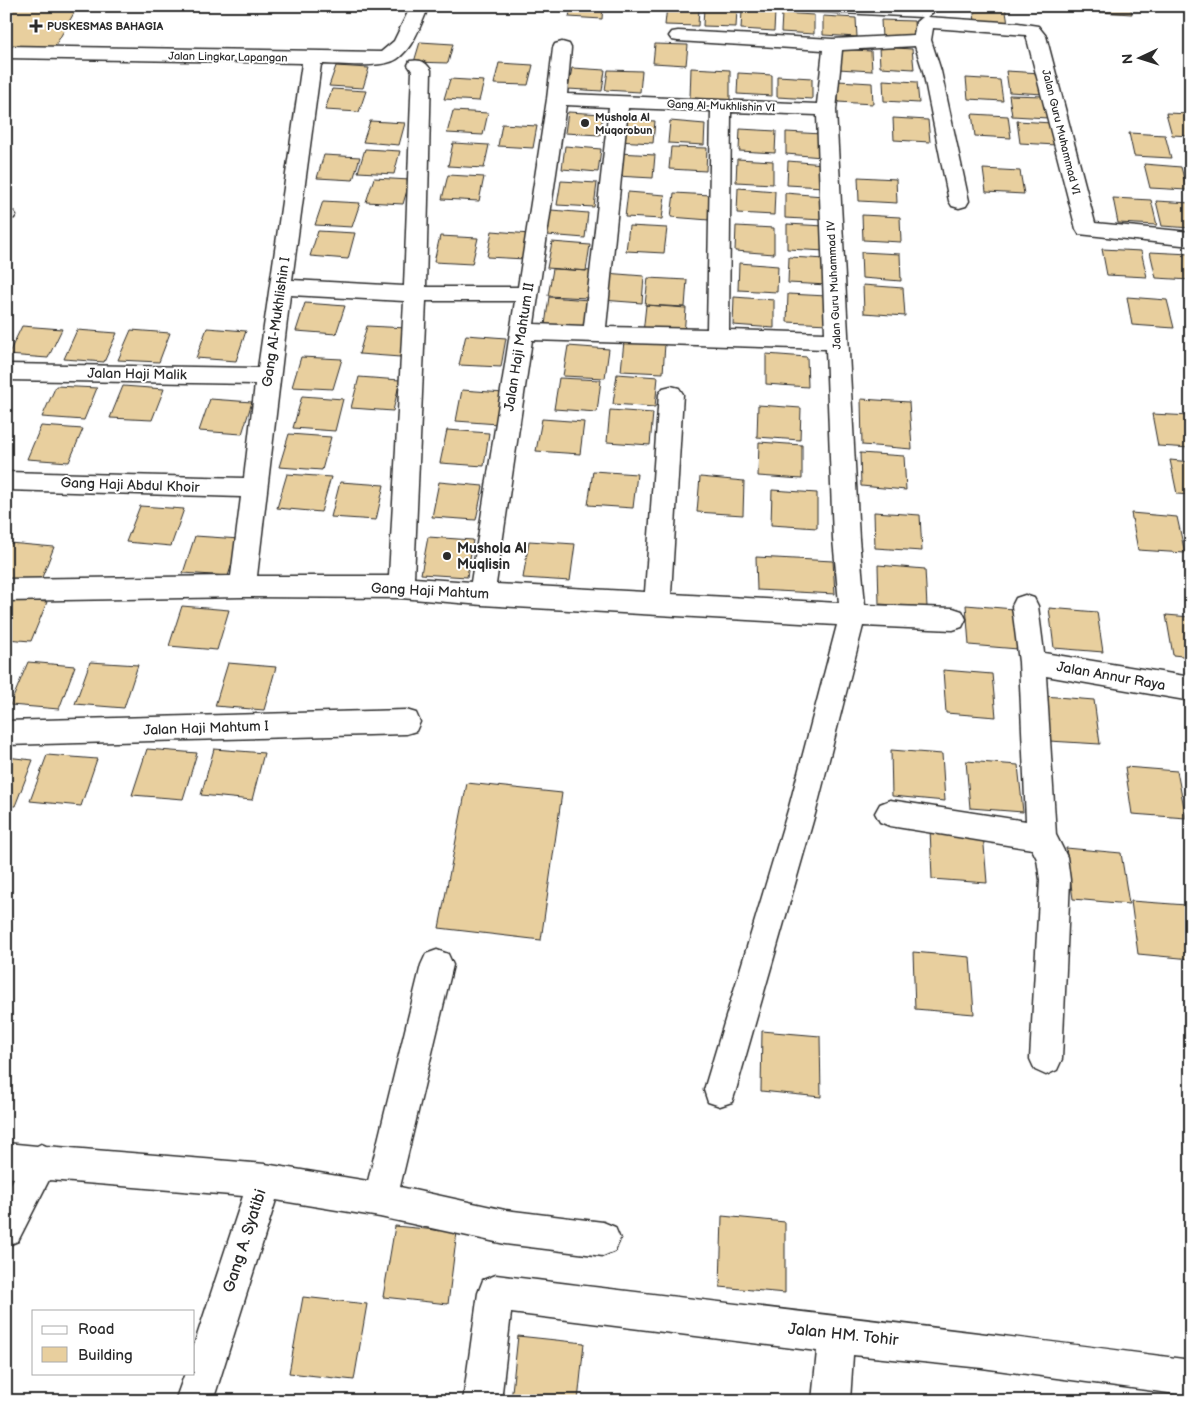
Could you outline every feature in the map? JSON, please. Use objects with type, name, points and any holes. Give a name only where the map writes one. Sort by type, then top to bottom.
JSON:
[{"type":"street","name":"Jalan Lingkar Lapangan","points":[[6,52],[376,58],[392,55],[402,43],[420,6]]},
{"type":"street","points":[[801,6],[924,20]]},
{"type":"street","points":[[678,36],[833,45],[924,20]]},
{"type":"street","points":[[924,20],[932,71],[959,200]]},
{"type":"street","name":"Jalan Guru Muhammad VI","points":[[924,20],[1017,20],[1032,30],[1037,36],[1086,229],[1191,239]]},
{"type":"street","name":"Jalan Guru Muhammad IV","points":[[720,1090],[803,807],[853,615],[846,539],[826,110],[833,45]]},
{"type":"street","name":"Jalan Haji Mahtum II","points":[[482,594],[557,99],[562,48]]},
{"type":"street","name":"Gang AI-Mukhlishin I","points":[[243,586],[268,376],[282,287],[312,58]]},
{"type":"street","points":[[402,587],[415,294],[422,70],[417,64]]},
{"type":"street","name":"Gang Al-Mukhlishin VI","points":[[557,99],[826,110]]},
{"type":"street","points":[[594,334],[619,102]]},
{"type":"street","points":[[718,337],[721,106]]},
{"type":"street","points":[[282,287],[415,294],[527,294]]},
{"type":"street","points":[[521,332],[837,341]]},
{"type":"street","name":"Jalan Haji Malik","points":[[6,372],[268,376]]},
{"type":"street","points":[[658,603],[665,464],[671,394]]},
{"type":"street","name":"Gang Haji Abdul Khoir","points":[[6,481],[254,488]]},
{"type":"street","name":"Gang Haji Mahtum","points":[[6,590],[243,586],[402,587],[482,594],[953,619]]},
{"type":"street","points":[[1025,606],[1032,662],[1041,837],[1052,857],[1055,880],[1046,1058]]},
{"type":"street","name":"Jalan Annur Raya","points":[[1032,662],[1191,689]]},
{"type":"street","name":"Jalan Haji Mahtum I","points":[[6,733],[406,722]]},
{"type":"street","points":[[890,813],[1041,837]]},
{"type":"street","points":[[380,1200],[437,965]]},
{"type":"street","name":"Gang A. Syatibi","points":[[6,1160],[41,1161],[265,1181],[194,1401]]},
{"type":"street","points":[[6,1229],[41,1161]]},
{"type":"street","points":[[265,1181],[380,1200],[505,1227],[603,1239]]},
{"type":"street","name":"Jalan HM. Tohir","points":[[482,1401],[496,1293],[836,1335],[982,1350],[1191,1378]]},
{"type":"street","points":[[831,1401],[836,1335]]},
{"type":"building","name":"PUSKESMAS BAHAGIA","points":[[6,6],[78,6],[54,48],[6,45]]},
{"type":"building","points":[[571,6],[603,6],[602,19],[569,17]]},
{"type":"building","points":[[667,6],[699,8],[698,26],[665,25]]},
{"type":"building","points":[[973,6],[1005,6],[1008,24],[975,22]]},
{"type":"building","points":[[1097,6],[1130,6],[1132,14],[1099,12]]},
{"type":"building","points":[[704,7],[737,9],[736,27],[703,26]]},
{"type":"building","points":[[742,11],[775,12],[774,31],[741,29]]},
{"type":"building","points":[[782,13],[814,15],[814,34],[781,32]]},
{"type":"building","points":[[823,16],[856,18],[857,37],[823,35]]},
{"type":"building","points":[[881,20],[914,21],[915,40],[882,38]]},
{"type":"building","points":[[420,42],[453,44],[448,63],[414,62]]},
{"type":"building","points":[[655,44],[688,45],[686,65],[653,63]]},
{"type":"building","points":[[879,47],[912,49],[914,69],[880,67]]},
{"type":"building","points":[[837,49],[871,51],[872,71],[838,69]]},
{"type":"building","points":[[499,63],[533,65],[528,85],[494,84]]},
{"type":"building","points":[[336,66],[369,68],[363,88],[329,86]]},
{"type":"building","points":[[572,68],[605,70],[602,91],[568,89]]},
{"type":"building","points":[[691,68],[730,70],[730,100],[690,98]]},
{"type":"building","points":[[608,70],[642,71],[640,92],[605,90]]},
{"type":"building","points":[[1006,71],[1041,73],[1044,94],[1009,92]]},
{"type":"building","points":[[738,73],[772,75],[772,96],[737,94]]},
{"type":"building","points":[[777,76],[812,78],[812,99],[777,97]]},
{"type":"building","points":[[966,78],[1000,80],[1003,101],[968,99]]},
{"type":"building","points":[[450,79],[484,81],[479,101],[444,99]]},
{"type":"building","points":[[883,80],[917,82],[919,103],[884,101]]},
{"type":"building","points":[[838,81],[872,83],[873,104],[838,102]]},
{"type":"building","points":[[332,89],[366,91],[359,112],[325,110]]},
{"type":"building","points":[[1009,95],[1044,96],[1048,118],[1012,116]]},
{"type":"building","points":[[453,111],[488,113],[483,135],[447,133]]},
{"type":"building","points":[[568,112],[603,114],[600,135],[565,133]]},
{"type":"building","points":[[1166,113],[1191,114],[1191,136],[1172,135]]},
{"type":"building","points":[[972,114],[1008,116],[1011,138],[975,136]]},
{"type":"building","points":[[893,118],[928,120],[930,142],[894,140]]},
{"type":"building","points":[[620,119],[655,121],[653,143],[617,141]]},
{"type":"building","points":[[370,121],[405,123],[399,145],[363,142]]},
{"type":"building","points":[[670,121],[705,124],[704,145],[668,143]]},
{"type":"building","points":[[1017,121],[1052,123],[1056,145],[1020,143]]},
{"type":"building","points":[[502,124],[537,126],[533,148],[498,146]]},
{"type":"building","points":[[740,129],[776,131],[775,153],[739,151]]},
{"type":"building","points":[[786,132],[822,134],[822,157],[786,154]]},
{"type":"building","points":[[1129,133],[1165,135],[1171,158],[1134,156]]},
{"type":"building","points":[[453,143],[489,145],[484,168],[448,166]]},
{"type":"building","points":[[565,146],[601,149],[598,172],[562,169]]},
{"type":"building","points":[[671,147],[707,148],[706,171],[669,169]]},
{"type":"building","points":[[365,149],[400,151],[394,174],[358,172]]},
{"type":"building","points":[[619,153],[655,155],[653,178],[616,176]]},
{"type":"building","points":[[324,155],[360,157],[353,180],[317,178]]},
{"type":"building","points":[[737,159],[773,161],[773,184],[736,182]]},
{"type":"building","points":[[788,161],[824,164],[824,187],[787,185]]},
{"type":"building","points":[[1144,164],[1181,167],[1187,190],[1150,188]]},
{"type":"building","points":[[983,169],[1020,171],[1024,194],[986,192]]},
{"type":"building","points":[[448,175],[484,177],[479,201],[442,199]]},
{"type":"building","points":[[858,177],[896,179],[897,203],[859,201]]},
{"type":"building","points":[[374,178],[410,180],[403,204],[366,202]]},
{"type":"building","points":[[561,181],[597,183],[594,207],[557,205]]},
{"type":"building","points":[[738,188],[775,191],[774,215],[737,213]]},
{"type":"building","points":[[628,192],[665,195],[662,219],[625,217]]},
{"type":"building","points":[[674,193],[711,195],[709,220],[671,217]]},
{"type":"building","points":[[785,193],[823,196],[823,220],[785,218]]},
{"type":"building","points":[[1113,198],[1151,200],[1157,225],[1118,223]]},
{"type":"building","points":[[323,201],[360,203],[352,227],[315,225]]},
{"type":"building","points":[[1156,201],[1191,203],[1191,228],[1162,226]]},
{"type":"building","points":[[551,210],[588,213],[585,238],[547,235]]},
{"type":"building","points":[[862,215],[900,217],[901,242],[863,240]]},
{"type":"building","points":[[787,224],[825,226],[826,251],[787,249]]},
{"type":"building","points":[[629,226],[667,228],[664,253],[626,251]]},
{"type":"building","points":[[736,226],[774,228],[774,254],[735,251]]},
{"type":"building","points":[[318,231],[355,233],[348,259],[310,256]]},
{"type":"building","points":[[492,231],[530,234],[525,259],[487,257]]},
{"type":"building","points":[[440,236],[478,238],[472,264],[434,262]]},
{"type":"building","points":[[552,242],[590,245],[586,271],[547,268]]},
{"type":"building","points":[[1102,249],[1141,251],[1147,277],[1107,275]]},
{"type":"building","points":[[861,252],[900,254],[901,281],[862,278]]},
{"type":"building","points":[[1150,252],[1190,254],[1191,280],[1156,278]]},
{"type":"building","points":[[789,257],[827,259],[828,285],[788,283]]},
{"type":"building","points":[[739,263],[778,266],[777,292],[738,290]]},
{"type":"building","points":[[553,269],[592,271],[588,298],[548,296]]},
{"type":"building","points":[[605,273],[644,276],[642,303],[602,300]]},
{"type":"building","points":[[648,278],[687,280],[685,307],[645,305]]},
{"type":"building","points":[[863,285],[903,288],[905,316],[864,313]]},
{"type":"building","points":[[788,294],[827,296],[828,324],[787,322]]},
{"type":"building","points":[[549,297],[589,300],[585,328],[545,325]]},
{"type":"building","points":[[734,297],[774,300],[774,328],[733,325]]},
{"type":"building","points":[[1127,297],[1167,300],[1174,328],[1132,325]]},
{"type":"building","points":[[305,303],[345,306],[336,334],[296,331]]},
{"type":"building","points":[[646,305],[686,308],[684,336],[643,333]]},
{"type":"building","points":[[22,326],[62,329],[48,358],[8,355]]},
{"type":"building","points":[[367,326],[407,328],[400,357],[359,354]]},
{"type":"building","points":[[207,328],[246,331],[236,361],[196,358]]},
{"type":"building","points":[[77,330],[117,333],[104,362],[64,359]]},
{"type":"building","points":[[131,330],[170,333],[159,362],[118,360]]},
{"type":"building","points":[[466,335],[506,338],[501,367],[459,365]]},
{"type":"building","points":[[624,341],[665,344],[663,373],[621,371]]},
{"type":"building","points":[[568,346],[609,349],[605,378],[563,376]]},
{"type":"building","points":[[766,354],[807,357],[808,387],[766,384]]},
{"type":"building","points":[[301,357],[342,359],[333,389],[292,387]]},
{"type":"building","points":[[617,374],[658,377],[655,407],[613,404]]},
{"type":"building","points":[[359,377],[400,380],[393,411],[351,408]]},
{"type":"building","points":[[559,378],[601,380],[597,412],[554,409]]},
{"type":"building","points":[[56,386],[97,388],[84,420],[42,417]]},
{"type":"building","points":[[123,386],[164,389],[152,420],[110,418]]},
{"type":"building","points":[[462,390],[504,393],[498,424],[456,421]]},
{"type":"building","points":[[302,396],[343,399],[335,431],[293,428]]},
{"type":"building","points":[[210,399],[252,402],[242,434],[199,431]]},
{"type":"building","points":[[861,399],[909,402],[912,449],[862,445]]},
{"type":"building","points":[[758,405],[801,408],[800,440],[757,437]]},
{"type":"building","points":[[610,410],[653,413],[650,445],[607,442]]},
{"type":"building","points":[[1152,414],[1191,416],[1191,448],[1158,446]]},
{"type":"building","points":[[542,419],[584,422],[580,454],[536,451]]},
{"type":"building","points":[[41,426],[83,429],[69,462],[27,459]]},
{"type":"building","points":[[447,430],[489,433],[484,466],[440,463]]},
{"type":"building","points":[[289,434],[331,437],[322,470],[279,467]]},
{"type":"building","points":[[759,442],[802,445],[802,479],[758,476]]},
{"type":"building","points":[[860,453],[904,456],[906,490],[861,486]]},
{"type":"building","points":[[1170,460],[1191,462],[1191,495],[1177,494]]},
{"type":"building","points":[[593,471],[637,474],[633,508],[588,505]]},
{"type":"building","points":[[287,474],[331,477],[321,512],[277,508]]},
{"type":"building","points":[[700,477],[744,481],[743,515],[697,512]]},
{"type":"building","points":[[340,482],[384,485],[376,520],[331,517]]},
{"type":"building","points":[[439,482],[483,486],[476,520],[432,517]]},
{"type":"building","points":[[772,490],[817,493],[817,528],[771,525]]},
{"type":"building","points":[[140,506],[184,509],[171,546],[126,542]]},
{"type":"building","points":[[874,512],[920,515],[922,551],[875,548]]},
{"type":"building","points":[[1131,513],[1177,517],[1185,553],[1138,550]]},
{"type":"building","points":[[195,536],[240,539],[228,576],[183,573]]},
{"type":"building","points":[[428,537],[473,540],[467,577],[421,574]]},
{"type":"building","points":[[529,541],[575,544],[570,581],[523,578]]},
{"type":"building","points":[[9,543],[54,547],[39,585],[6,582],[6,550]]},
{"type":"building","points":[[756,557],[833,561],[835,594],[757,590]]},
{"type":"building","points":[[878,565],[925,569],[927,607],[879,604]]},
{"type":"building","points":[[6,599],[47,602],[31,641],[6,639]]},
{"type":"building","points":[[966,605],[1014,609],[1018,649],[969,645]]},
{"type":"building","points":[[182,606],[229,610],[217,650],[169,646]]},
{"type":"building","points":[[1049,608],[1097,612],[1103,652],[1054,648]]},
{"type":"building","points":[[1166,615],[1191,617],[1191,657],[1173,655]]},
{"type":"building","points":[[28,662],[75,666],[59,709],[10,705]]},
{"type":"building","points":[[90,662],[138,665],[124,708],[75,704]]},
{"type":"building","points":[[228,663],[276,667],[264,710],[215,706]]},
{"type":"building","points":[[943,670],[992,674],[996,717],[946,713]]},
{"type":"building","points":[[1044,696],[1094,700],[1100,744],[1049,741]]},
{"type":"building","points":[[147,749],[197,753],[183,799],[132,795]]},
{"type":"building","points":[[214,749],[264,753],[252,800],[201,795]]},
{"type":"building","points":[[891,750],[942,754],[945,801],[892,796]]},
{"type":"building","points":[[47,755],[97,759],[81,806],[30,801]]},
{"type":"building","points":[[6,757],[33,760],[15,806],[6,806]]},
{"type":"building","points":[[966,761],[1018,765],[1023,812],[970,808]]},
{"type":"building","points":[[1125,767],[1177,771],[1186,818],[1132,814]]},
{"type":"building","points":[[467,783],[562,793],[541,940],[439,928]]},
{"type":"building","points":[[930,828],[983,833],[987,883],[932,879]]},
{"type":"building","points":[[1066,848],[1121,853],[1129,904],[1073,899]]},
{"type":"building","points":[[1131,901],[1186,905],[1191,931],[1191,959],[1138,954]]},
{"type":"building","points":[[913,952],[970,957],[974,1014],[915,1009]]},
{"type":"building","points":[[762,1031],[820,1036],[821,1097],[761,1091]]},
{"type":"building","points":[[722,1216],[785,1222],[785,1293],[720,1287]]},
{"type":"building","points":[[395,1226],[457,1232],[448,1304],[383,1297]]},
{"type":"building","points":[[303,1297],[367,1304],[354,1380],[289,1373]]},
{"type":"building","points":[[518,1336],[584,1343],[578,1401],[511,1401]]},
{"type":"place","name":"PUSKESMAS BAHAGIA","points":[[36,26]]},
{"type":"place","name":"Mushola Al Muqorobun","points":[[585,123]]},
{"type":"place","name":"Mushola Al Muqlisin","points":[[447,556]]}]
